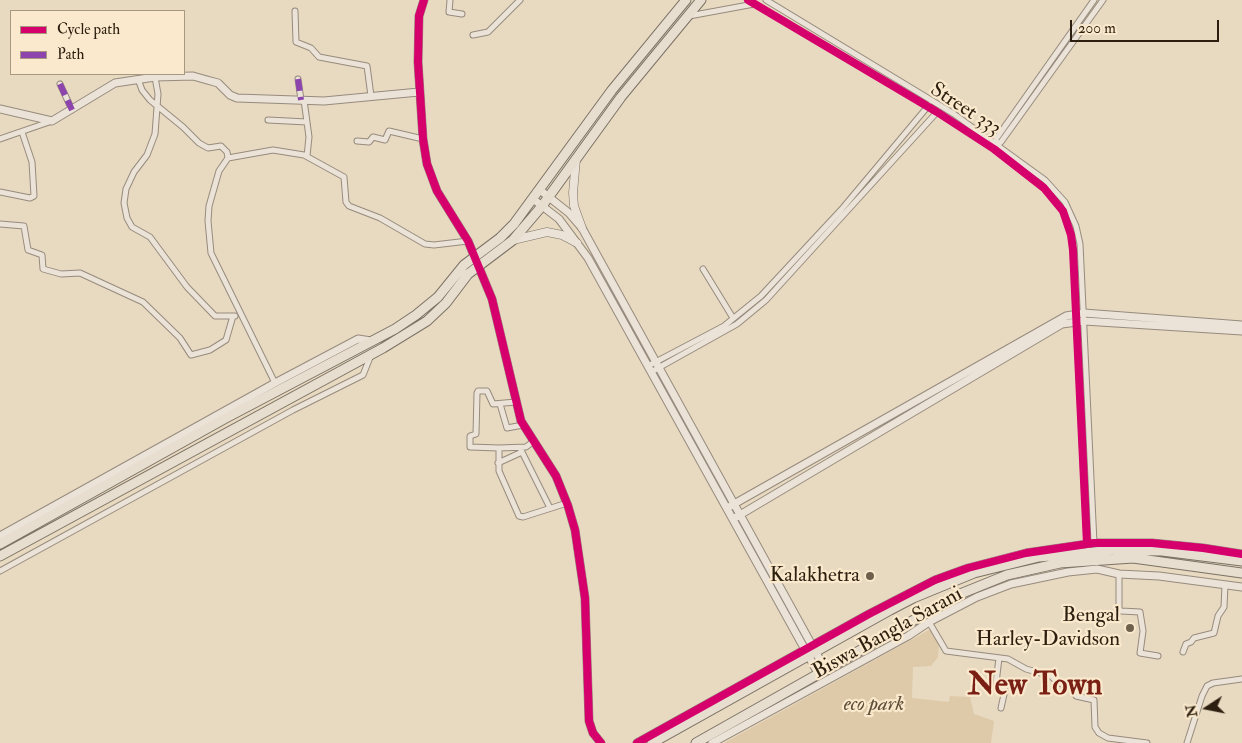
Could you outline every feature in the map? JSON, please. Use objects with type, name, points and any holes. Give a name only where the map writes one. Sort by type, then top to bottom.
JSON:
[{"type":"main road","points":[[0,556],[371,354],[427,321],[446,303],[476,261],[507,232],[540,190],[612,90],[686,0]]},
{"type":"main road","points":[[513,240],[542,206],[621,97],[701,0]]},
{"type":"main road","points":[[576,157],[573,193],[574,206],[582,228]]},
{"type":"main road","points":[[0,544],[416,315],[438,297],[459,270],[513,240],[547,232],[562,235],[577,243]]},
{"type":"main road","name":"Biswa Bangla Sarani","points":[[652,743],[810,650],[913,598],[974,573],[1064,553],[1141,549],[1242,561]]},
{"type":"main road","name":"Biswa Bangla Sarani","points":[[696,743],[960,594],[985,583],[1025,571],[1082,561],[1133,558],[1242,573]]},
{"type":"street","points":[[424,0],[419,16],[419,92],[427,164],[434,186],[468,241],[496,313],[516,402],[523,424],[556,476],[567,503],[575,530],[585,598],[588,628],[586,685],[589,721],[593,733],[601,743]]},
{"type":"street","points":[[450,0],[449,12],[462,14]]},
{"type":"street","points":[[473,35],[488,32],[520,0]]},
{"type":"street","name":"Street 333","points":[[748,0],[997,147],[1044,188],[1063,211],[1071,235],[1080,317]]},
{"type":"street","name":"Street 333","points":[[766,0],[940,106],[1045,180],[1069,209],[1080,244],[1080,317],[1090,544]]},
{"type":"street","points":[[997,147],[996,138],[1094,0]]},
{"type":"street","points":[[997,147],[1101,1]]},
{"type":"street","points":[[688,16],[755,4]]},
{"type":"street","points":[[295,11],[296,42],[311,48],[319,56],[367,66],[371,96]]},
{"type":"street","points":[[0,139],[52,121],[109,86],[155,76],[193,76],[218,83],[230,95],[237,98],[360,99],[371,96],[419,92]]},
{"type":"street","points":[[155,76],[158,106],[154,134],[149,152],[134,172],[126,189],[124,203],[128,218],[132,227],[150,237],[187,287],[215,316],[241,316]]},
{"type":"street","points":[[138,79],[142,90],[158,106],[204,146],[223,147],[228,158]]},
{"type":"street","points":[[298,79],[309,137],[306,156]]},
{"type":"street","points":[[60,84],[72,110]]},
{"type":"street","points":[[649,369],[724,326],[761,296],[841,210],[932,101]]},
{"type":"street","points":[[657,364],[738,324],[766,300],[937,112],[940,106]]},
{"type":"street","points":[[0,109],[52,121]]},
{"type":"street","points":[[268,120],[307,122]]},
{"type":"street","points":[[357,141],[369,142],[373,137],[385,140],[390,131],[423,138]]},
{"type":"street","points":[[0,192],[30,198],[34,196],[32,162],[22,132]]},
{"type":"street","points":[[275,383],[212,261],[208,221],[219,171],[228,158],[272,150],[306,156],[344,177],[346,202],[349,206],[380,218],[425,244],[434,245],[468,241]]},
{"type":"street","points":[[540,190],[569,213],[582,228],[741,514],[821,671]]},
{"type":"street","points":[[533,199],[559,219],[588,258],[727,508],[773,595],[810,650]]},
{"type":"street","points":[[0,224],[24,226],[28,250],[42,255],[42,269],[61,274],[80,273],[143,302],[180,338],[191,355],[210,350],[226,340],[233,316]]},
{"type":"street","points":[[703,269],[733,318]]},
{"type":"street","points":[[727,508],[1066,316],[1242,331]]},
{"type":"street","points":[[733,519],[1062,324],[1080,317],[1242,325]]},
{"type":"street","points":[[0,536],[275,383],[358,340],[371,341]]},
{"type":"street","points":[[0,572],[293,410],[363,375],[371,354]]},
{"type":"street","points":[[516,402],[493,404],[487,392],[478,391],[476,398],[476,434],[469,437],[470,446],[521,450]]},
{"type":"street","points":[[500,404],[507,428],[523,424]]},
{"type":"street","points":[[498,463],[534,441]]},
{"type":"street","points":[[499,448],[499,471],[520,517],[567,503]]},
{"type":"street","points":[[521,450],[550,508]]},
{"type":"street","points":[[637,743],[935,580],[1009,557],[1090,544],[1152,544],[1203,548],[1242,554]]},
{"type":"street","points":[[712,743],[908,636],[929,622],[977,598],[1011,584],[1089,569],[1242,587]]},
{"type":"street","points":[[1119,574],[1118,608],[1121,611],[1140,612],[1143,628],[1140,653],[1158,656]]},
{"type":"street","points":[[1183,652],[1186,644],[1194,638],[1214,633],[1218,616],[1224,607],[1225,585]]},
{"type":"street","points":[[929,622],[946,651],[998,658],[1051,676],[1057,682],[1072,688],[1076,696],[1094,700],[1096,730],[1108,741],[1147,743]]},
{"type":"street","points":[[998,658],[996,683],[1005,690],[1001,708]]},
{"type":"street","points":[[1188,743],[1206,686],[1213,683],[1242,679]]},
{"type":"green space","name":"eco park","points":[[931,629],[939,644],[938,657],[931,666],[913,667],[912,698],[949,702],[950,696],[970,697],[974,714],[994,721],[991,743],[724,743]]},
{"type":"marked path","points":[[298,79],[301,100]]},
{"type":"marked path","points":[[60,84],[72,110]]},
{"type":"cycle path","points":[[424,0],[419,16],[418,62],[423,139],[427,164],[437,191],[468,241],[492,299],[521,421],[556,476],[568,506],[575,530],[585,598],[589,721],[593,733],[601,743]]},
{"type":"cycle path","points":[[748,0],[937,112],[994,149],[1044,188],[1063,211],[1071,235],[1073,250],[1087,544]]},
{"type":"cycle path","points":[[637,743],[869,614],[935,580],[968,568],[1026,553],[1094,543],[1152,543],[1242,554]]},
{"type":"place","name":"Kalakhetra","points":[[870,576]]},
{"type":"place","name":"Bengal Harley-Davidson","points":[[1130,628]]},
{"type":"district","name":"New Town","points":[[1035,687]]}]
